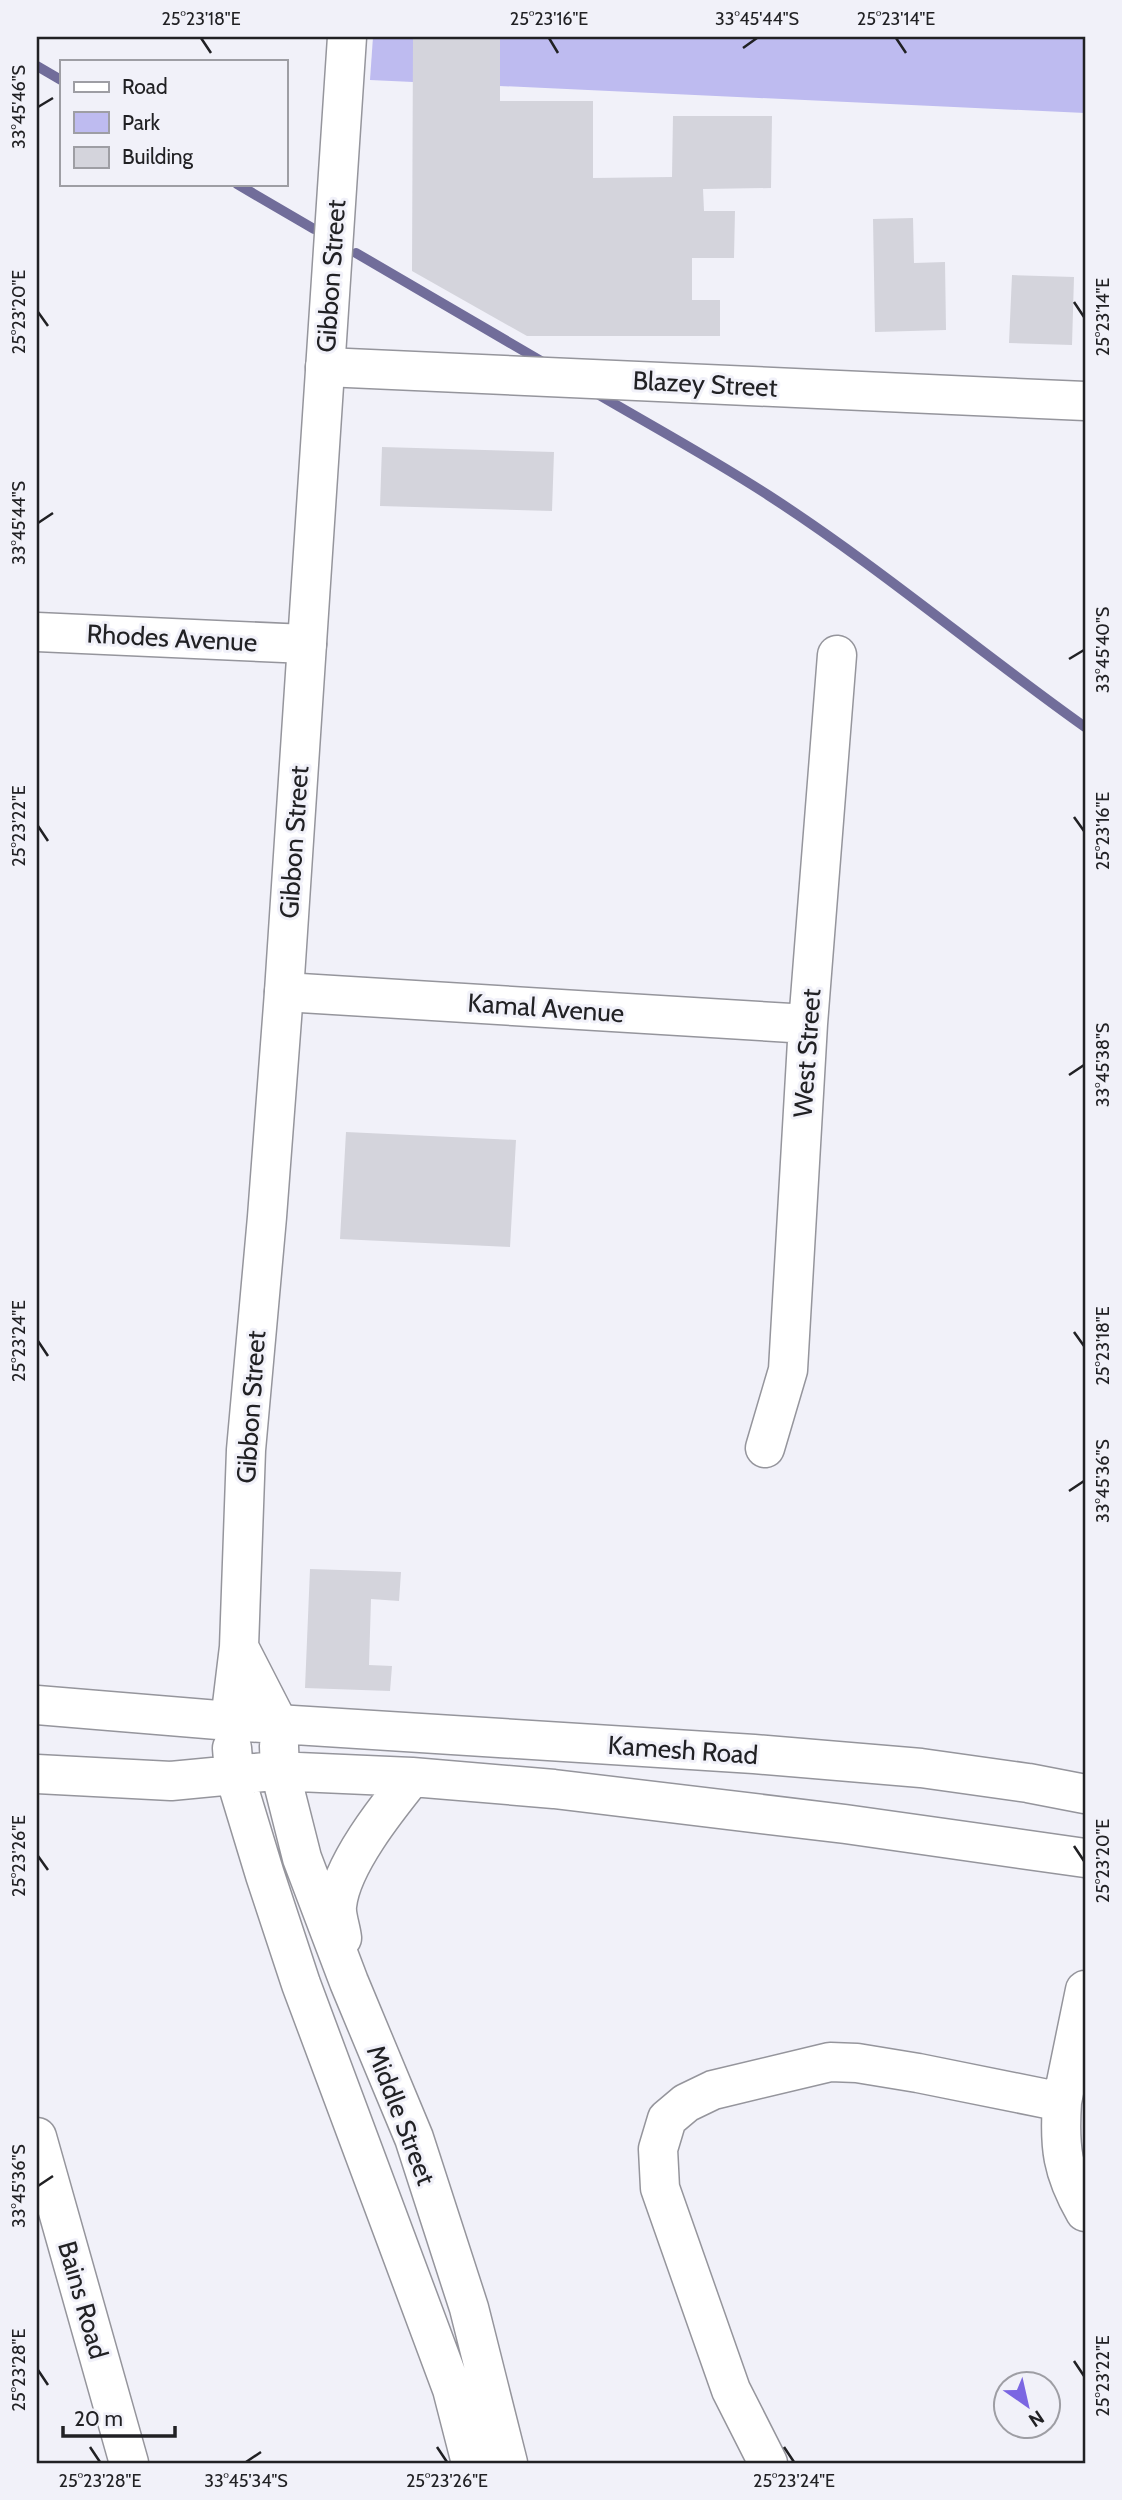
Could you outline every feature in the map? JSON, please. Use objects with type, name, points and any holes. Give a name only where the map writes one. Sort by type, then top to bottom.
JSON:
[{"type":"street","name":"Gibbon Street","points":[[230,1721],[239,1647],[246,1450],[284,992],[347,37]]},
{"type":"street","name":"Blazey Street","points":[[325,367],[1085,401]]},
{"type":"street","name":"Rhodes Avenue","points":[[37,632],[307,644]]},
{"type":"street","name":"West Street","points":[[765,1448],[788,1370],[808,1024],[836,655]]},
{"type":"street","name":"Kamal Avenue","points":[[284,992],[808,1024]]},
{"type":"street","name":"Gibbon Street","points":[[239,1647],[278,1723]]},
{"type":"street","name":"Kamesh Road","points":[[37,1705],[230,1721],[754,1754],[921,1768],[1085,1794]]},
{"type":"street","name":"Middle Street","points":[[230,1721],[234,1773],[298,1973],[452,2389],[471,2463]]},
{"type":"street","name":"Middle Street","points":[[278,1723],[280,1771],[302,1858],[349,1982],[414,2138],[469,2308],[508,2463]]},
{"type":"street","name":"Kamesh Road","points":[[37,1774],[171,1781],[234,1773],[280,1771],[412,1777],[555,1789],[845,1824],[1085,1858]]},
{"type":"street","points":[[349,1982],[337,1906],[348,1870],[384,1811],[412,1777]]},
{"type":"street","points":[[1085,1990],[1062,2102],[1063,2164],[1085,2212]]},
{"type":"street","points":[[768,2463],[731,2390],[660,2188],[658,2149],[667,2119],[686,2103],[713,2090],[830,2062],[857,2063],[918,2073],[1062,2102]]},
{"type":"street","name":"Bains Road","points":[[37,2137],[129,2463]]},
{"type":"green space","points":[[373,37],[1085,37],[1085,113],[370,80]]},
{"type":"building","points":[[413,37],[500,37],[500,101],[593,101],[593,178],[672,177],[673,116],[772,116],[771,188],[703,189],[704,211],[735,211],[734,258],[692,258],[692,300],[720,300],[720,336],[527,336],[412,271]]},
{"type":"building","points":[[913,218],[914,263],[945,262],[946,330],[875,332],[873,219]]},
{"type":"building","points":[[1012,275],[1074,277],[1072,345],[1009,343]]},
{"type":"building","points":[[382,447],[554,452],[552,511],[380,506]]},
{"type":"building","points":[[346,1132],[516,1140],[510,1247],[340,1239]]},
{"type":"building","points":[[310,1569],[401,1572],[399,1601],[371,1599],[369,1665],[392,1666],[390,1691],[305,1688]]},
{"type":"waterway","points":[[37,66],[60,79]]},
{"type":"waterway","points":[[240,186],[314,229]]},
{"type":"waterway","points":[[356,253],[541,361]]},
{"type":"waterway","points":[[594,392],[725,468],[809,522],[1085,727]]}]
